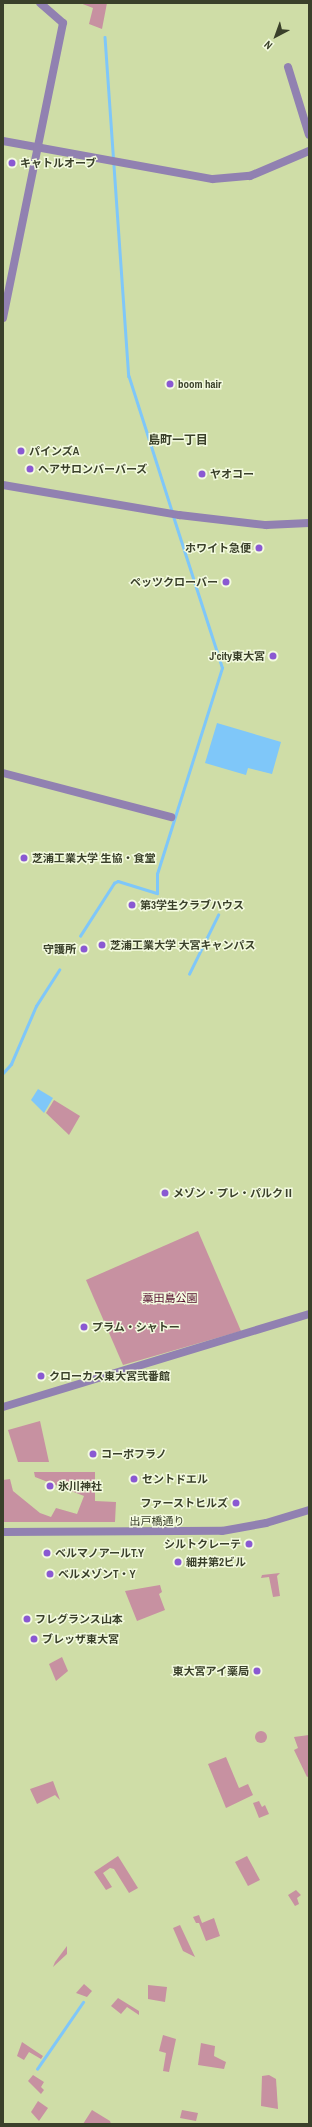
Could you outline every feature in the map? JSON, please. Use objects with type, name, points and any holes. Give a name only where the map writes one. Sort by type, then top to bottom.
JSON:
[{"type":"street","points":[[3,318],[63,22],[40,3]]},
{"type":"street","points":[[288,67],[309,135]]},
{"type":"street","points":[[3,141],[194,177],[219,180],[250,176],[309,151]]},
{"type":"street","points":[[3,485],[179,516],[266,525],[309,523]]},
{"type":"street","points":[[3,773],[171,817]]},
{"type":"street","points":[[3,1407],[309,1314]]},
{"type":"street","name":"出戸橋通り","points":[[3,1532],[222,1531],[266,1523],[309,1510]]},
{"type":"green space","points":[[80,3],[107,3],[102,29],[89,24],[93,8]]},
{"type":"green space","points":[[54,1100],[80,1116],[69,1135],[46,1113]]},
{"type":"green space","name":"藁田島公園","points":[[198,1231],[241,1331],[123,1365],[86,1280]]},
{"type":"green space","points":[[40,1421],[49,1462],[18,1462],[8,1430]]},
{"type":"green space","points":[[34,1472],[95,1472],[95,1501],[116,1502],[115,1522],[4,1522],[3,1480],[10,1479],[13,1491],[40,1513],[51,1517],[56,1508],[77,1514],[84,1496],[35,1477]]},
{"type":"green space","points":[[280,1573],[277,1576],[280,1596],[273,1597],[269,1577],[261,1578],[262,1575]]},
{"type":"green space","points":[[160,1585],[162,1592],[159,1594],[165,1610],[137,1621],[125,1591]]},
{"type":"green space","points":[[62,1657],[68,1671],[56,1681],[49,1664]]},
{"type":"green space","points":[[259,1731],[263,1731],[267,1737],[263,1743],[259,1743],[255,1739],[255,1735]]},
{"type":"green space","points":[[309,1735],[309,1776],[307,1777],[294,1750],[298,1748],[294,1737]]},
{"type":"green space","points":[[226,1757],[239,1788],[248,1784],[253,1795],[226,1808],[208,1764]]},
{"type":"green space","points":[[53,1781],[60,1800],[55,1795],[37,1804],[30,1789]]},
{"type":"green space","points":[[259,1801],[262,1807],[265,1805],[269,1814],[259,1818],[253,1803]]},
{"type":"green space","points":[[118,1856],[138,1888],[129,1893],[114,1869],[110,1868],[103,1873],[112,1887],[106,1890],[94,1872]]},
{"type":"green space","points":[[247,1856],[260,1880],[248,1886],[235,1862]]},
{"type":"green space","points":[[296,1890],[301,1895],[297,1898],[299,1904],[295,1906],[288,1895]]},
{"type":"green space","points":[[199,1915],[202,1923],[214,1918],[220,1936],[206,1941],[199,1923],[196,1923],[193,1917]]},
{"type":"green space","points":[[180,1925],[195,1957],[183,1951],[173,1928]]},
{"type":"green space","points":[[67,1946],[67,1954],[53,1967],[55,1962]]},
{"type":"green space","points":[[84,1984],[92,1991],[87,1997],[76,1993]]},
{"type":"green space","points":[[148,1985],[167,1987],[165,2002],[148,1999]]},
{"type":"green space","points":[[118,1998],[139,2011],[139,2015],[127,2007],[121,2014],[111,2006]]},
{"type":"green space","points":[[163,2035],[176,2039],[169,2072],[163,2071],[166,2053],[159,2051]]},
{"type":"green space","points":[[22,2042],[43,2056],[41,2059],[29,2052],[24,2060],[17,2056]]},
{"type":"green space","points":[[201,2043],[215,2046],[214,2056],[226,2062],[224,2069],[198,2065]]},
{"type":"green space","points":[[33,2075],[44,2082],[41,2087],[44,2090],[41,2094],[28,2081]]},
{"type":"green space","points":[[269,2075],[276,2079],[278,2109],[261,2106],[262,2076]]},
{"type":"green space","points":[[38,2101],[48,2108],[39,2121],[31,2112]]},
{"type":"green space","points":[[92,2110],[110,2121],[111,2124],[83,2124]]},
{"type":"green space","points":[[182,2110],[198,2113],[196,2121],[180,2118]]},
{"type":"water","points":[[217,723],[281,742],[272,774],[248,768],[246,775],[205,763]]},
{"type":"water","points":[[38,1089],[53,1098],[44,1113],[31,1100]]},
{"type":"waterway","points":[[105,37],[129,376],[172,511]]},
{"type":"waterway","points":[[80,936],[114,883],[118,881],[157,893],[157,874],[222,668],[173,516]]},
{"type":"waterway","points":[[189,974],[218,915]]},
{"type":"waterway","points":[[3,1073],[11,1064],[36,1006],[59,970]]},
{"type":"waterway","points":[[37,2069],[83,2002]]},
{"type":"place","name":"キャトルオーブ","points":[[12,163]]},
{"type":"place","name":"boom hair","points":[[170,384]]},
{"type":"place","name":"パインズA","points":[[21,451]]},
{"type":"place","name":"ヘアサロンバーバーズ","points":[[30,469]]},
{"type":"place","name":"ヤオコー","points":[[202,474]]},
{"type":"place","name":"ホワイト急便","points":[[259,548]]},
{"type":"place","name":"ペッツクローバー","points":[[226,582]]},
{"type":"place","name":"J'city東大宮","points":[[273,656]]},
{"type":"place","name":"芝浦工業大学 生協・食堂","points":[[24,858]]},
{"type":"place","name":"第3学生クラブハウス","points":[[132,905]]},
{"type":"place","name":"芝浦工業大学 大宮キャンパス","points":[[102,945]]},
{"type":"place","name":"守護所","points":[[84,949]]},
{"type":"place","name":"メゾン・プレ・パルクⅡ","points":[[165,1193]]},
{"type":"place","name":"プラム・シャトー","points":[[84,1327]]},
{"type":"place","name":"クローカス東大宮弐番館","points":[[41,1376]]},
{"type":"place","name":"コーポフラノ","points":[[93,1454]]},
{"type":"place","name":"セントドエル","points":[[134,1479]]},
{"type":"place","name":"氷川神社","points":[[50,1486]]},
{"type":"place","name":"ファーストヒルズ","points":[[236,1503]]},
{"type":"place","name":"シルトクレーテ","points":[[249,1544]]},
{"type":"place","name":"ベルマノアールT.Y","points":[[47,1553]]},
{"type":"place","name":"細井第2ビル","points":[[178,1562]]},
{"type":"place","name":"ベルメゾンT・Y","points":[[50,1574]]},
{"type":"place","name":"フレグランス山本","points":[[27,1619]]},
{"type":"place","name":"ブレッザ東大宮","points":[[34,1639]]},
{"type":"place","name":"東大宮アイ薬局","points":[[257,1671]]},
{"type":"district","name":"島町一丁目","points":[[178,441]]}]
